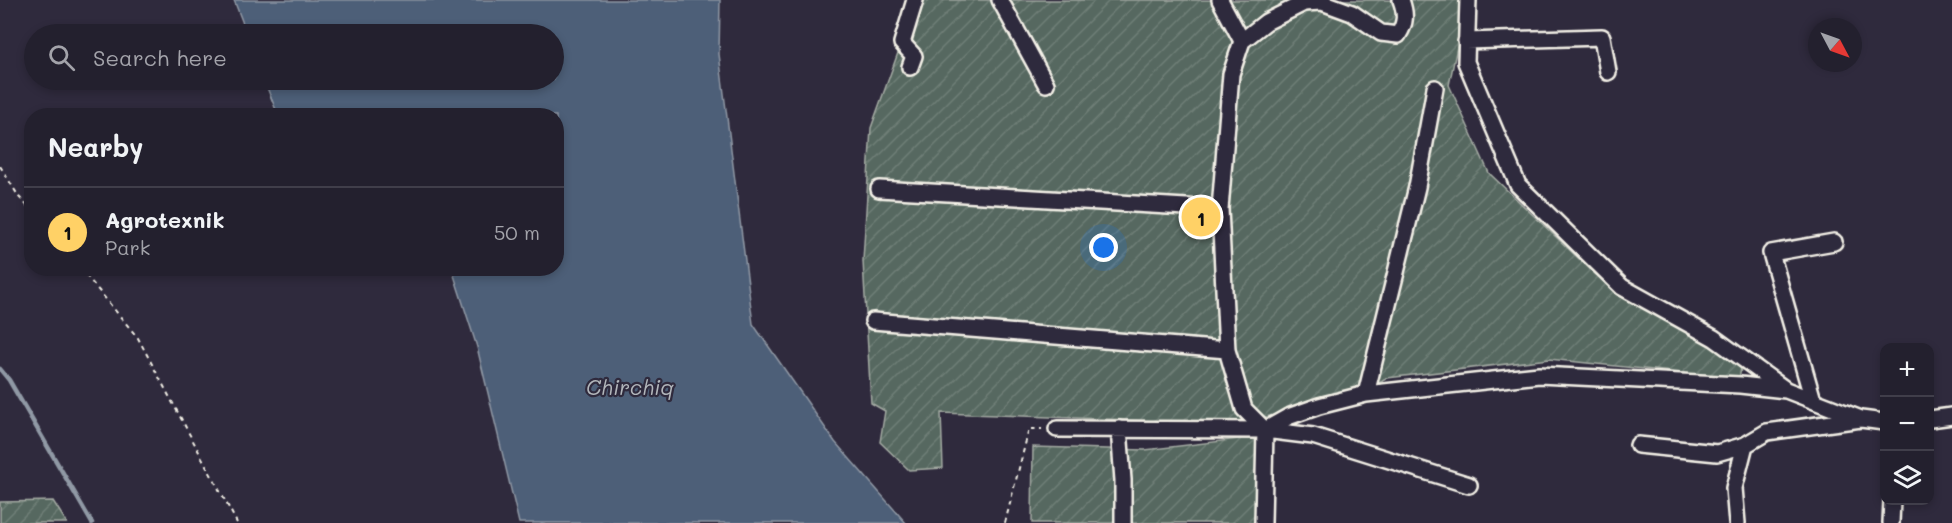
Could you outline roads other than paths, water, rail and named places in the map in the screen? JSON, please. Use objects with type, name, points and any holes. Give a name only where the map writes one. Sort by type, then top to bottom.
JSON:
[{"type":"street","points":[[910,67],[914,56],[902,43],[915,0]]},
{"type":"street","points":[[1000,0],[1047,84]]},
{"type":"street","points":[[1220,0],[1242,41]]},
{"type":"street","points":[[1263,523],[1265,430],[1244,409],[1227,350],[1220,209],[1231,74],[1242,41],[1266,22],[1304,3],[1322,2],[1352,13],[1381,33],[1398,35],[1404,26],[1406,12],[1401,0]]},
{"type":"street","points":[[1468,0],[1466,62],[1518,185],[1623,287],[1714,338],[1786,390]]},
{"type":"street","points":[[1466,41],[1602,37],[1608,72]]},
{"type":"street","points":[[1366,394],[1417,187],[1435,88]]},
{"type":"street","points":[[879,189],[1220,209]]},
{"type":"street","points":[[1813,400],[1771,253],[1834,242]]},
{"type":"street","points":[[873,321],[1227,350]]},
{"type":"street","points":[[1265,430],[1288,417],[1318,406],[1366,394],[1539,375],[1740,385],[1786,390],[1861,419],[1880,421]]},
{"type":"street","points":[[1934,418],[1952,416]]},
{"type":"street","points":[[1638,445],[1717,453],[1745,445],[1767,432],[1861,419]]},
{"type":"street","points":[[1057,429],[1265,430],[1313,436],[1469,485]]},
{"type":"street","points":[[1119,429],[1123,480],[1123,523]]},
{"type":"street","points":[[1737,523],[1734,488],[1745,445]]},
{"type":"street","points":[[1891,523],[1892,505]]},
{"type":"water","name":"Chirchiq","points":[[234,0],[720,0],[719,54],[753,324],[835,442],[906,523],[519,523],[477,347],[454,276],[564,276],[564,108],[275,108],[268,90],[564,90],[564,24],[243,24]]},
{"type":"waterway","points":[[0,369],[9,380],[92,523]]},
{"type":"place","name":"Agrotexnik","points":[[1201,217]]}]
